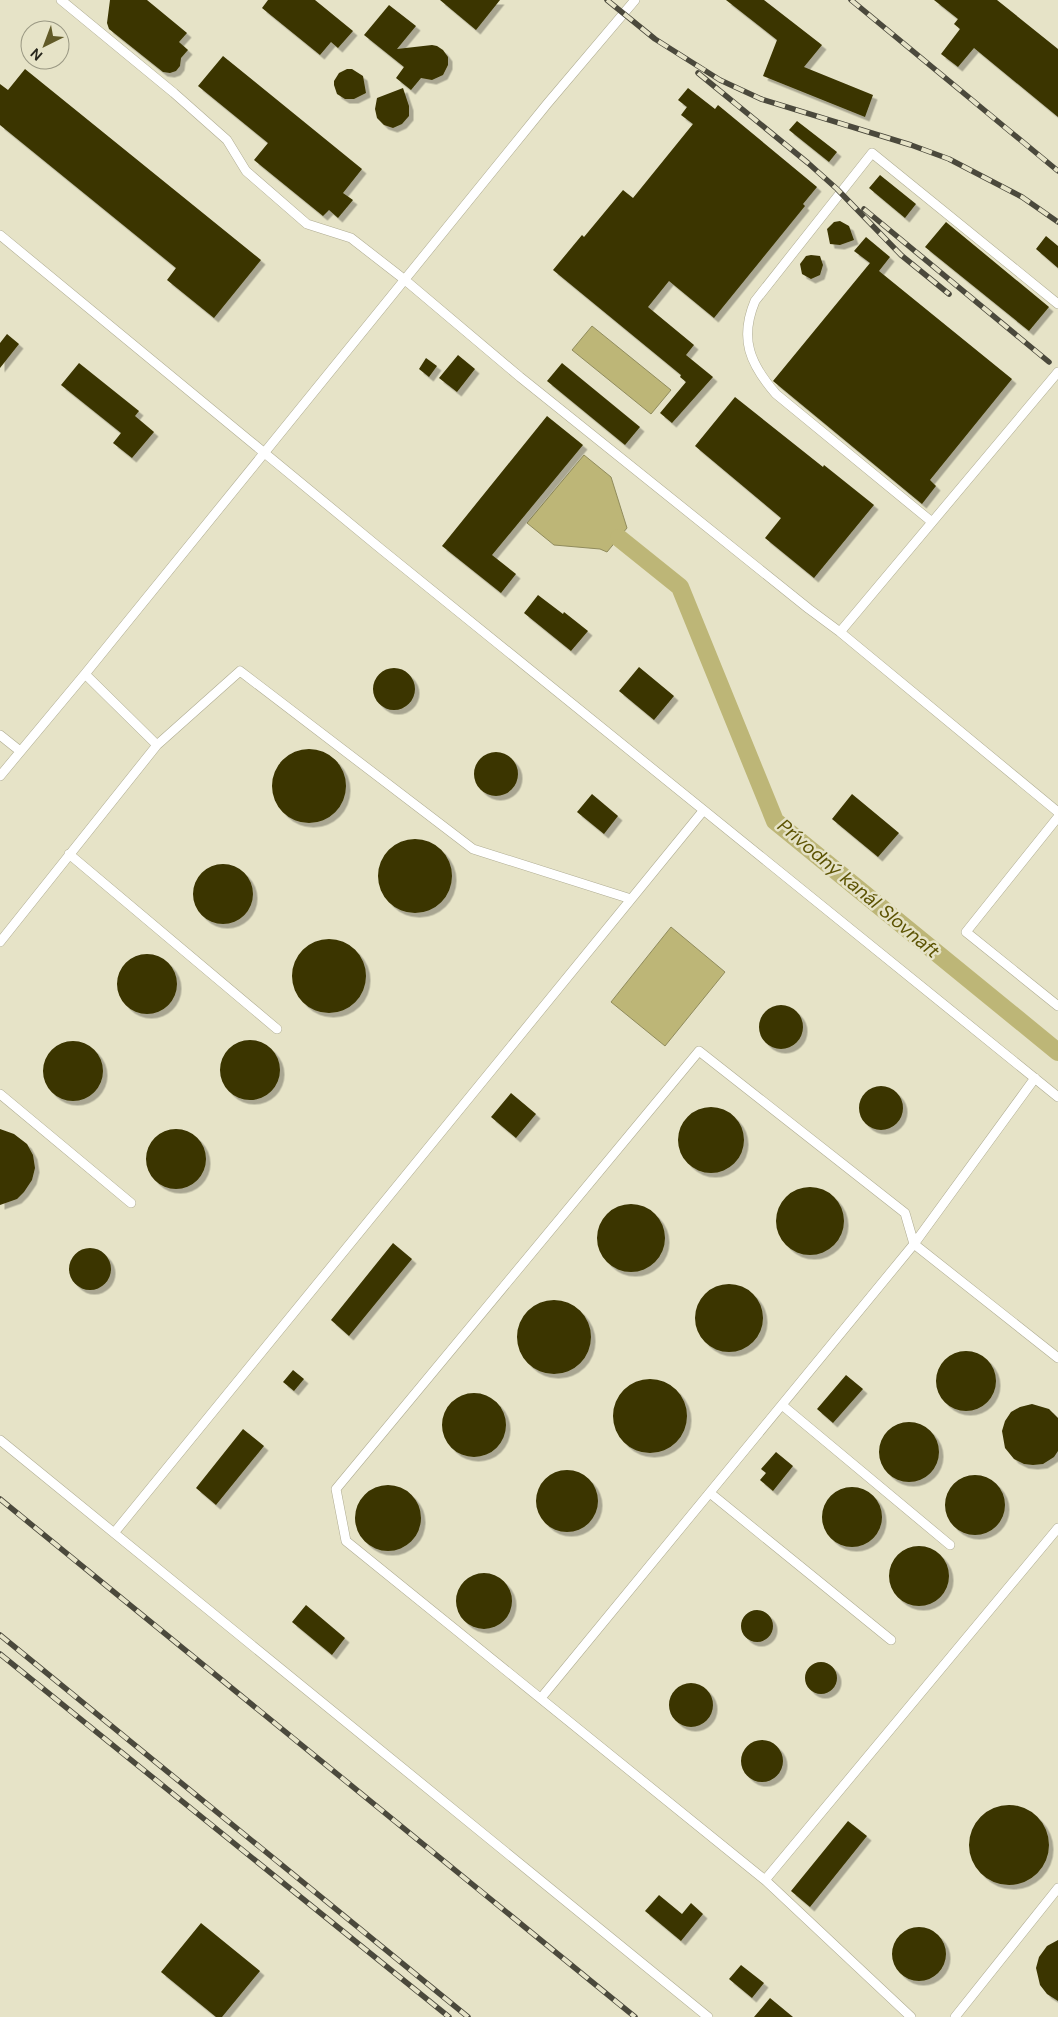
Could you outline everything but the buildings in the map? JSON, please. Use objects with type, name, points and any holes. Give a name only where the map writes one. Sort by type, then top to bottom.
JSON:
[{"type":"lane","points":[[61,0],[174,93],[227,140],[246,171],[307,224],[350,238],[405,280],[520,377],[840,632],[1058,812]]},
{"type":"lane","points":[[0,776],[85,674],[547,104],[635,0]]},
{"type":"lane","points":[[932,522],[776,394],[765,381],[747,348],[748,316],[755,301],[872,153],[1058,304]]},
{"type":"lane","points":[[0,235],[264,454],[1058,1097]]},
{"type":"lane","points":[[840,632],[1058,372]]},
{"type":"lane","points":[[0,942],[157,745],[240,671],[473,849],[631,899]]},
{"type":"lane","points":[[85,674],[157,745]]},
{"type":"lane","points":[[0,735],[20,751]]},
{"type":"lane","points":[[114,1533],[703,811]]},
{"type":"lane","points":[[1058,817],[966,932],[1058,1006]]},
{"type":"lane","points":[[69,854],[277,1029]]},
{"type":"lane","points":[[911,2017],[765,1880],[346,1541],[336,1489],[699,1050],[905,1213],[914,1244],[1058,1358]]},
{"type":"lane","points":[[541,1698],[914,1244],[1035,1078]]},
{"type":"lane","points":[[0,1094],[132,1204]]},
{"type":"lane","points":[[782,1405],[950,1545]]},
{"type":"lane","points":[[0,1440],[708,2017]]},
{"type":"lane","points":[[710,1493],[891,1640]]},
{"type":"lane","points":[[765,1880],[1058,1528]]},
{"type":"lane","points":[[955,2017],[1058,1888]]},
{"type":"shaded area","points":[[592,326],[671,390],[651,414],[572,350]]},
{"type":"shaded area","points":[[584,455],[611,477],[627,528],[607,552],[600,549],[554,545],[527,523]]},
{"type":"shaded area","points":[[671,927],[725,972],[665,1046],[611,1002]]},
{"type":"waterway","name":"Prívodný kanál Slovnaft","points":[[619,538],[680,587],[775,821],[1058,1052]]},
{"type":"railway","points":[[607,0],[655,39],[720,80],[761,99],[911,145],[949,159],[1022,197],[1058,222]]},
{"type":"railway","points":[[851,0],[1058,171]]},
{"type":"railway","points":[[698,73],[808,163],[837,189],[901,255],[949,294]]},
{"type":"railway","points":[[864,209],[1049,362]]},
{"type":"railway","points":[[0,1499],[635,2017]]},
{"type":"railway","points":[[0,1635],[468,2017]]},
{"type":"railway","points":[[0,1654],[449,2017]]}]
